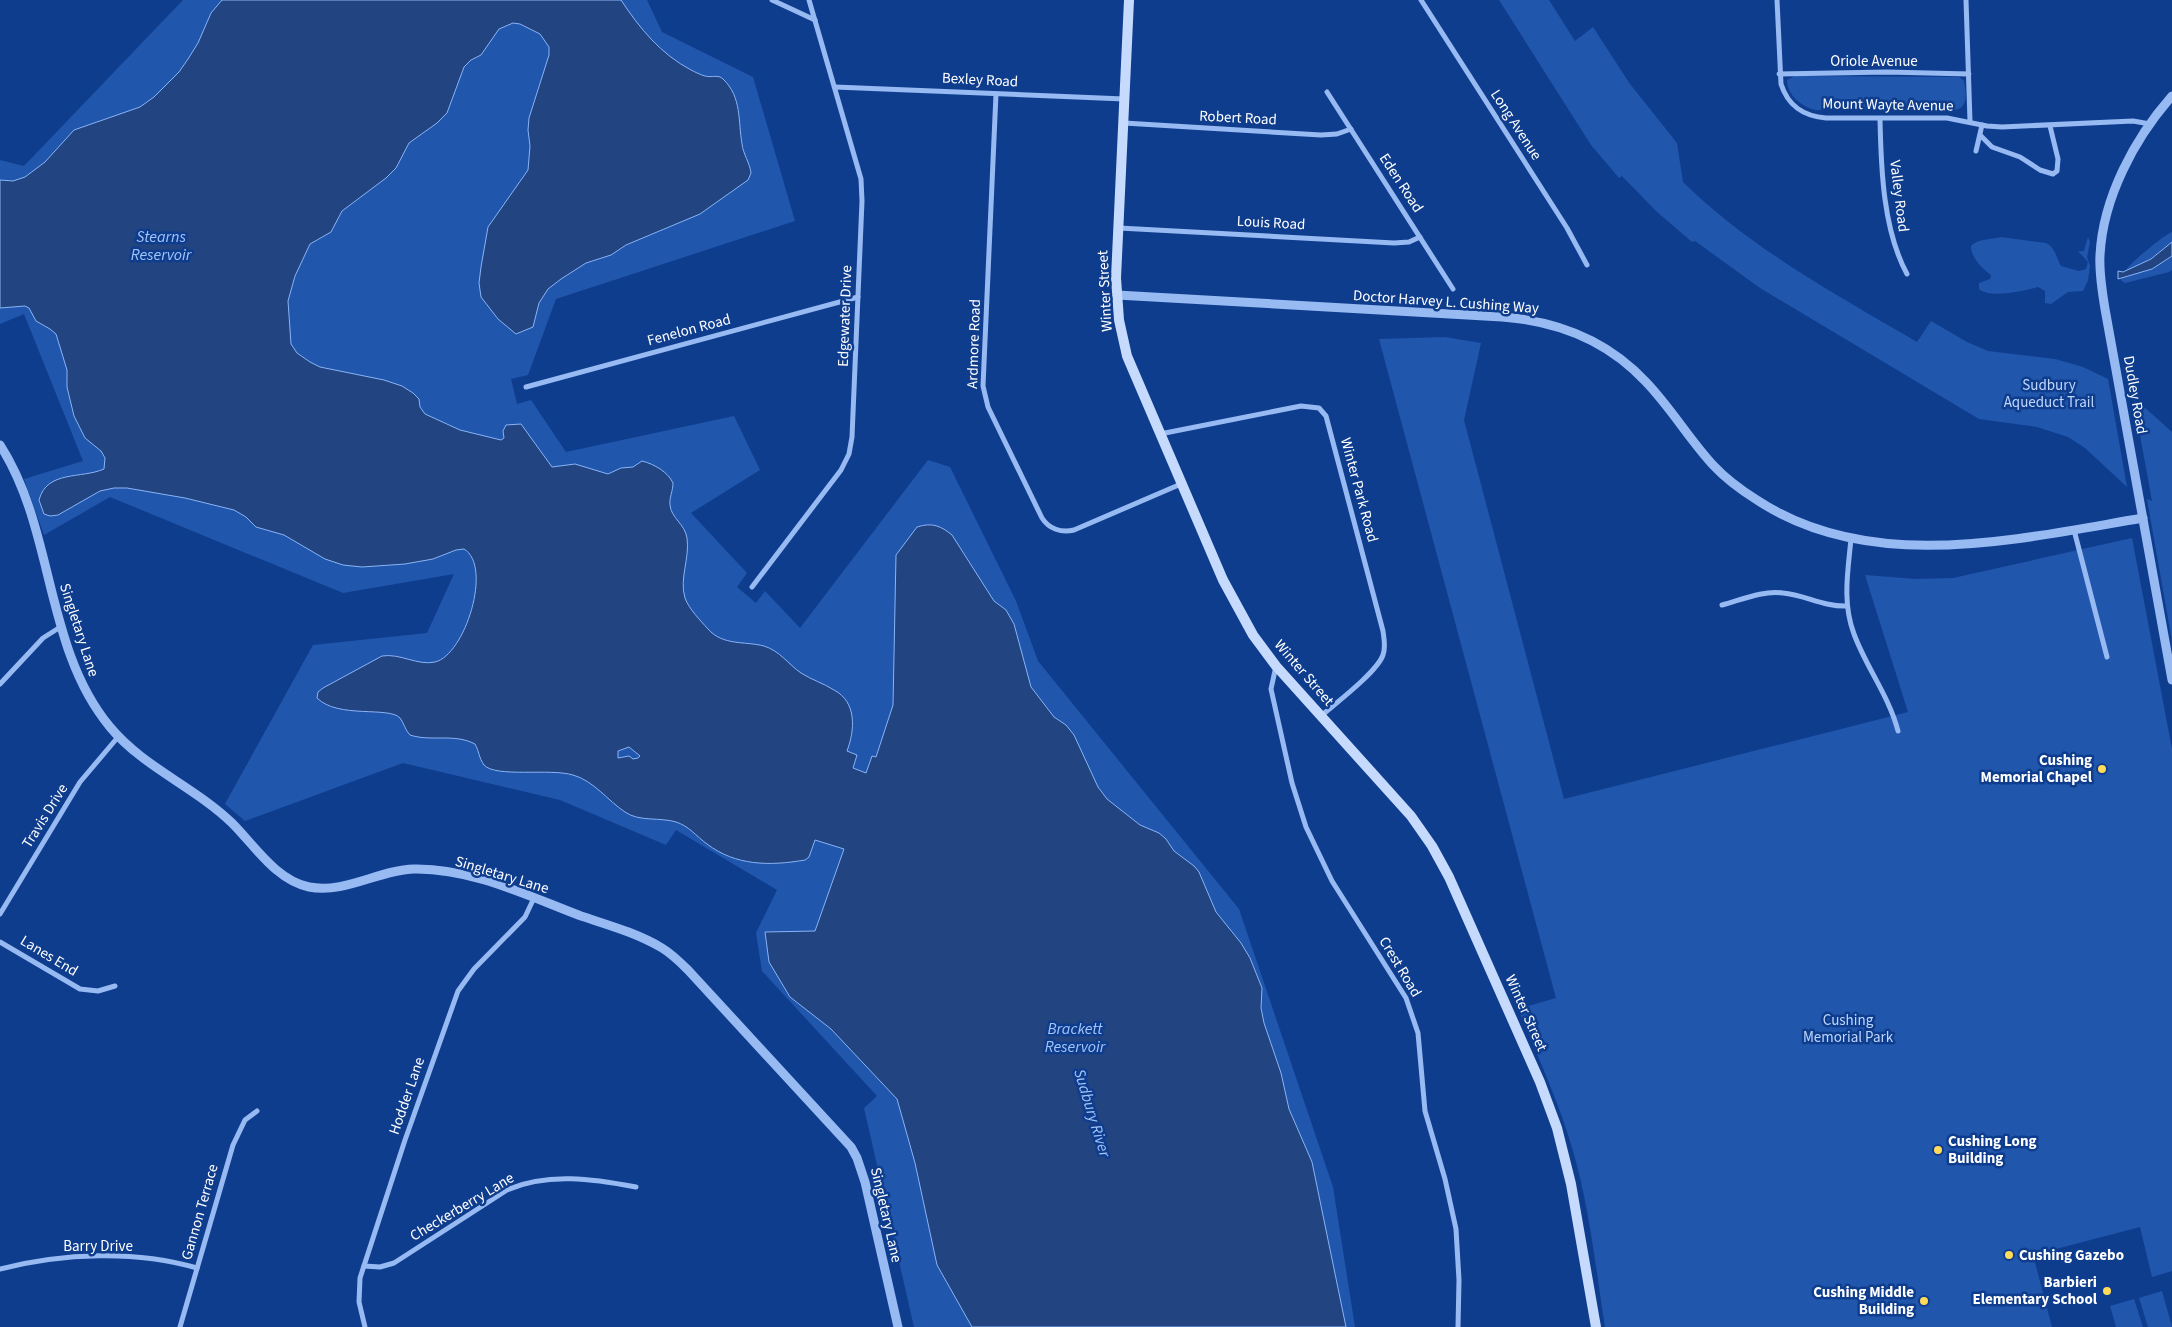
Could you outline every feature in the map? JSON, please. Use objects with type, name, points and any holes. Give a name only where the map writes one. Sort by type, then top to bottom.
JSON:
[{"type":"main road","name":"Winter Street","points":[[1129,0],[1117,294],[1123,343],[1181,484],[1233,600],[1253,635],[1276,666],[1411,816],[1440,861],[1465,912],[1540,1082],[1557,1128],[1574,1197],[1596,1327]]},
{"type":"street","points":[[772,0],[815,20]]},
{"type":"street","name":"Edgewater Drive","points":[[752,587],[841,470],[849,454],[852,436],[862,201],[861,179],[809,0]]},
{"type":"street","name":"Long Avenue","points":[[1421,0],[1567,228],[1587,265]]},
{"type":"street","name":"Mount Wayte Avenue","points":[[1777,0],[1779,74],[1783,93],[1794,108],[1802,113],[1826,118],[1947,118],[2002,127],[2133,122],[2150,124]]},
{"type":"street","points":[[1966,0],[1970,121]]},
{"type":"street","name":"Oriole Avenue","points":[[1779,74],[1887,72],[1969,74]]},
{"type":"street","name":"Bexley Road","points":[[835,86],[1124,100]]},
{"type":"street","name":"Eden Road","points":[[1327,92],[1453,289]]},
{"type":"street","name":"Ardmore Road","points":[[996,94],[983,386],[989,409],[1042,518],[1056,530],[1074,530],[1181,484]]},
{"type":"street","points":[[2150,124],[2172,96]]},
{"type":"street","name":"Valley Road","points":[[1880,119],[1881,149],[1891,236],[1907,274]]},
{"type":"street","name":"Robert Road","points":[[1123,123],[1321,135],[1336,134],[1351,129]]},
{"type":"street","name":"Dudley Road","points":[[2150,124],[2125,168],[2110,201],[2103,229],[2100,262],[2104,302],[2172,680]]},
{"type":"street","points":[[1976,150],[1982,125]]},
{"type":"street","points":[[1980,135],[1992,147],[2020,157],[2040,170],[2053,174],[2057,171],[2058,162],[2050,126]]},
{"type":"street","name":"Louis Road","points":[[1119,228],[1394,243],[1409,242],[1420,237]]},
{"type":"street","name":"Doctor Harvey L. Cushing Way","points":[[1117,294],[1502,317],[1555,325],[1600,344],[1625,362],[1647,383],[1714,466],[1741,489],[1768,507],[1791,519],[1819,530],[1851,538],[1899,544],[1955,544],[2012,539],[2143,518]]},
{"type":"street","name":"Fenelon Road","points":[[526,387],[858,297]]},
{"type":"street","name":"Winter Park Road","points":[[1159,434],[1301,406],[1319,408],[1326,416],[1383,631],[1385,648],[1383,656],[1373,669],[1321,716]]},
{"type":"street","name":"Singletary Lane","points":[[0,445],[11,464],[24,497],[80,682],[102,717],[118,737],[224,816],[266,861],[283,875],[301,884],[327,888],[388,873],[425,870],[473,877],[638,936],[670,953],[843,1136],[854,1152],[862,1170],[898,1327]]},
{"type":"street","points":[[2074,530],[2107,657]]},
{"type":"street","points":[[1851,538],[1846,584],[1847,606],[1855,638],[1889,704],[1898,731]]},
{"type":"street","points":[[1722,605],[1777,592],[1793,594],[1830,605],[1847,606]]},
{"type":"street","points":[[0,684],[43,638],[62,626]]},
{"type":"street","name":"Crest Road","points":[[1276,666],[1271,689],[1292,783],[1306,826],[1332,881],[1400,987],[1417,1028],[1425,1111],[1448,1187],[1456,1229],[1459,1280],[1458,1327]]},
{"type":"street","name":"Travis Drive","points":[[0,914],[80,782],[118,737]]},
{"type":"street","name":"Hodder Lane","points":[[365,1327],[358,1293],[364,1266],[404,1140],[458,991],[474,968],[525,917],[534,898]]},
{"type":"street","name":"Lanes End","points":[[0,942],[80,989],[98,992],[116,986]]},
{"type":"street","name":"Gannon Terrace","points":[[180,1327],[237,1135],[245,1120],[257,1111]]},
{"type":"street","name":"Checkerberry Lane","points":[[364,1266],[380,1267],[394,1263],[507,1190],[527,1183],[547,1179],[570,1179],[636,1187]]},
{"type":"street","name":"Barry Drive","points":[[0,1269],[51,1259],[110,1256],[173,1262],[197,1268]]},
{"type":"green space","points":[[183,0],[647,0],[662,32],[753,77],[795,221],[556,299],[528,375],[511,379],[517,404],[531,400],[566,452],[734,416],[760,470],[691,513],[747,573],[737,587],[756,603],[765,591],[800,628],[928,460],[950,467],[1016,601],[1038,661],[1239,909],[1333,1187],[1355,1327],[914,1327],[864,1108],[877,1096],[762,971],[756,933],[777,890],[676,830],[666,845],[560,800],[403,763],[245,821],[225,804],[313,645],[427,633],[454,574],[343,593],[110,497],[44,535],[24,479],[83,461],[24,314],[0,324],[0,160],[24,166]]},
{"type":"green space","name":"Sudbury Aqueduct Trail","points":[[1499,0],[1549,0],[1575,41],[1593,27],[1630,84],[1677,143],[1683,182],[1737,229],[1825,288],[1917,342],[1931,321],[1967,342],[1988,351],[2055,359],[2083,367],[2108,379],[2127,487],[2085,448],[2068,437],[2037,427],[1979,419],[1760,288],[1695,241],[1692,242],[1656,211],[1622,176],[1619,178],[1591,145]]},
{"type":"green space","points":[[1795,76],[1959,77],[1964,81],[1966,99],[1963,106],[1955,110],[1815,110],[1800,103],[1789,90],[1787,80]]},
{"type":"green space","points":[[2172,232],[2172,242],[2151,259],[2125,271],[2147,250]]},
{"type":"green space","points":[[2001,237],[2046,243],[2054,250],[2061,266],[2079,271],[2086,269],[2088,262],[2078,251],[2084,251],[2088,237],[2090,242],[2087,257],[2090,266],[2088,280],[2083,291],[2068,292],[2051,304],[2045,303],[2045,291],[2038,287],[1999,294],[1984,292],[1979,289],[1979,283],[1990,279],[1991,275],[1975,259],[1971,246],[1981,240]]},
{"type":"green space","points":[[2172,256],[2172,270],[2169,272],[2125,283],[2121,280],[2121,278],[2152,269]]},
{"type":"green space","name":"Cushing Memorial Park","points":[[1445,337],[1481,343],[1464,420],[1564,799],[1908,712],[1865,575],[1916,579],[1953,578],[2132,538],[2172,749],[2172,1271],[2152,1277],[2140,1227],[2033,1255],[2052,1327],[1605,1327],[1588,1215],[1579,1172],[1554,1097],[1518,1009],[1556,998],[1379,339]]},
{"type":"green space","points":[[2133,397],[2172,432],[2172,641],[2147,499],[2152,501]]},
{"type":"green space","points":[[2162,1291],[2172,1327],[2148,1327],[2139,1298]]},
{"type":"green space","points":[[2134,1299],[2143,1327],[2116,1327],[2110,1306]]},
{"type":"water","points":[[222,0],[621,0],[652,40],[680,64],[700,74],[717,76],[723,79],[729,86],[736,101],[743,148],[751,173],[748,180],[700,214],[626,245],[611,255],[586,263],[561,279],[548,289],[539,303],[533,327],[516,334],[498,319],[481,297],[479,283],[488,227],[528,170],[530,146],[529,118],[549,55],[549,47],[540,34],[520,24],[513,23],[499,29],[481,55],[471,60],[464,67],[447,113],[437,123],[409,143],[396,168],[386,178],[342,211],[331,232],[310,244],[295,276],[288,301],[291,344],[297,353],[320,367],[384,380],[402,386],[419,399],[420,407],[425,414],[460,430],[501,440],[504,438],[503,431],[506,425],[521,424],[552,467],[575,464],[608,474],[621,468],[633,467],[642,461],[656,466],[673,483],[670,502],[671,510],[686,533],[688,546],[683,591],[689,606],[708,629],[720,638],[727,641],[770,648],[801,673],[841,695],[847,702],[852,717],[852,734],[847,751],[857,755],[853,768],[866,773],[872,756],[876,757],[893,705],[896,555],[917,527],[936,526],[952,535],[994,601],[1006,610],[1014,624],[1031,687],[1054,717],[1066,725],[1074,735],[1098,787],[1107,799],[1140,825],[1159,833],[1166,839],[1174,851],[1194,866],[1199,872],[1216,912],[1241,943],[1250,958],[1262,988],[1261,1008],[1264,1023],[1281,1073],[1289,1109],[1312,1162],[1346,1327],[972,1327],[937,1265],[915,1163],[897,1099],[831,1029],[790,997],[769,962],[765,932],[815,931],[844,849],[815,840],[809,857],[805,860],[766,863],[730,857],[707,844],[681,824],[637,817],[625,812],[594,786],[581,778],[563,773],[511,772],[490,769],[482,762],[475,744],[459,739],[426,738],[410,735],[400,718],[394,715],[337,708],[317,698],[318,692],[323,688],[382,656],[395,656],[429,663],[446,656],[456,644],[465,628],[472,609],[476,573],[472,558],[464,549],[456,550],[433,559],[405,564],[362,567],[343,565],[325,559],[284,535],[256,527],[246,517],[234,510],[185,498],[127,488],[100,491],[58,515],[50,516],[44,514],[39,500],[43,490],[49,484],[66,477],[104,469],[105,458],[101,451],[85,438],[74,416],[67,387],[67,370],[56,334],[36,321],[29,308],[25,306],[0,308],[0,180],[13,181],[25,177],[45,162],[74,130],[140,107],[154,97],[179,72],[188,59],[198,43],[211,13]],"holes":[[[629,747],[640,756],[633,759],[629,756],[618,758],[618,751]]]},
{"type":"water","points":[[2172,242],[2172,256],[2152,269],[2118,279],[2118,271],[2123,272],[2151,259]]},
{"type":"place","name":"Cushing Memorial Chapel","points":[[2102,769]]},
{"type":"place","name":"Cushing Long Building","points":[[1938,1150]]},
{"type":"place","name":"Cushing Gazebo","points":[[2009,1255]]},
{"type":"place","name":"Barbieri Elementary School","points":[[2107,1291]]},
{"type":"place","name":"Cushing Middle Building","points":[[1924,1301]]},
{"type":"water label","name":"Stearns Reservoir","points":[[161,246]]},
{"type":"water label","name":"Brackett Reservoir","points":[[1075,1038]]},
{"type":"water label","name":"Sudbury River","points":[[1092,1113]]}]
